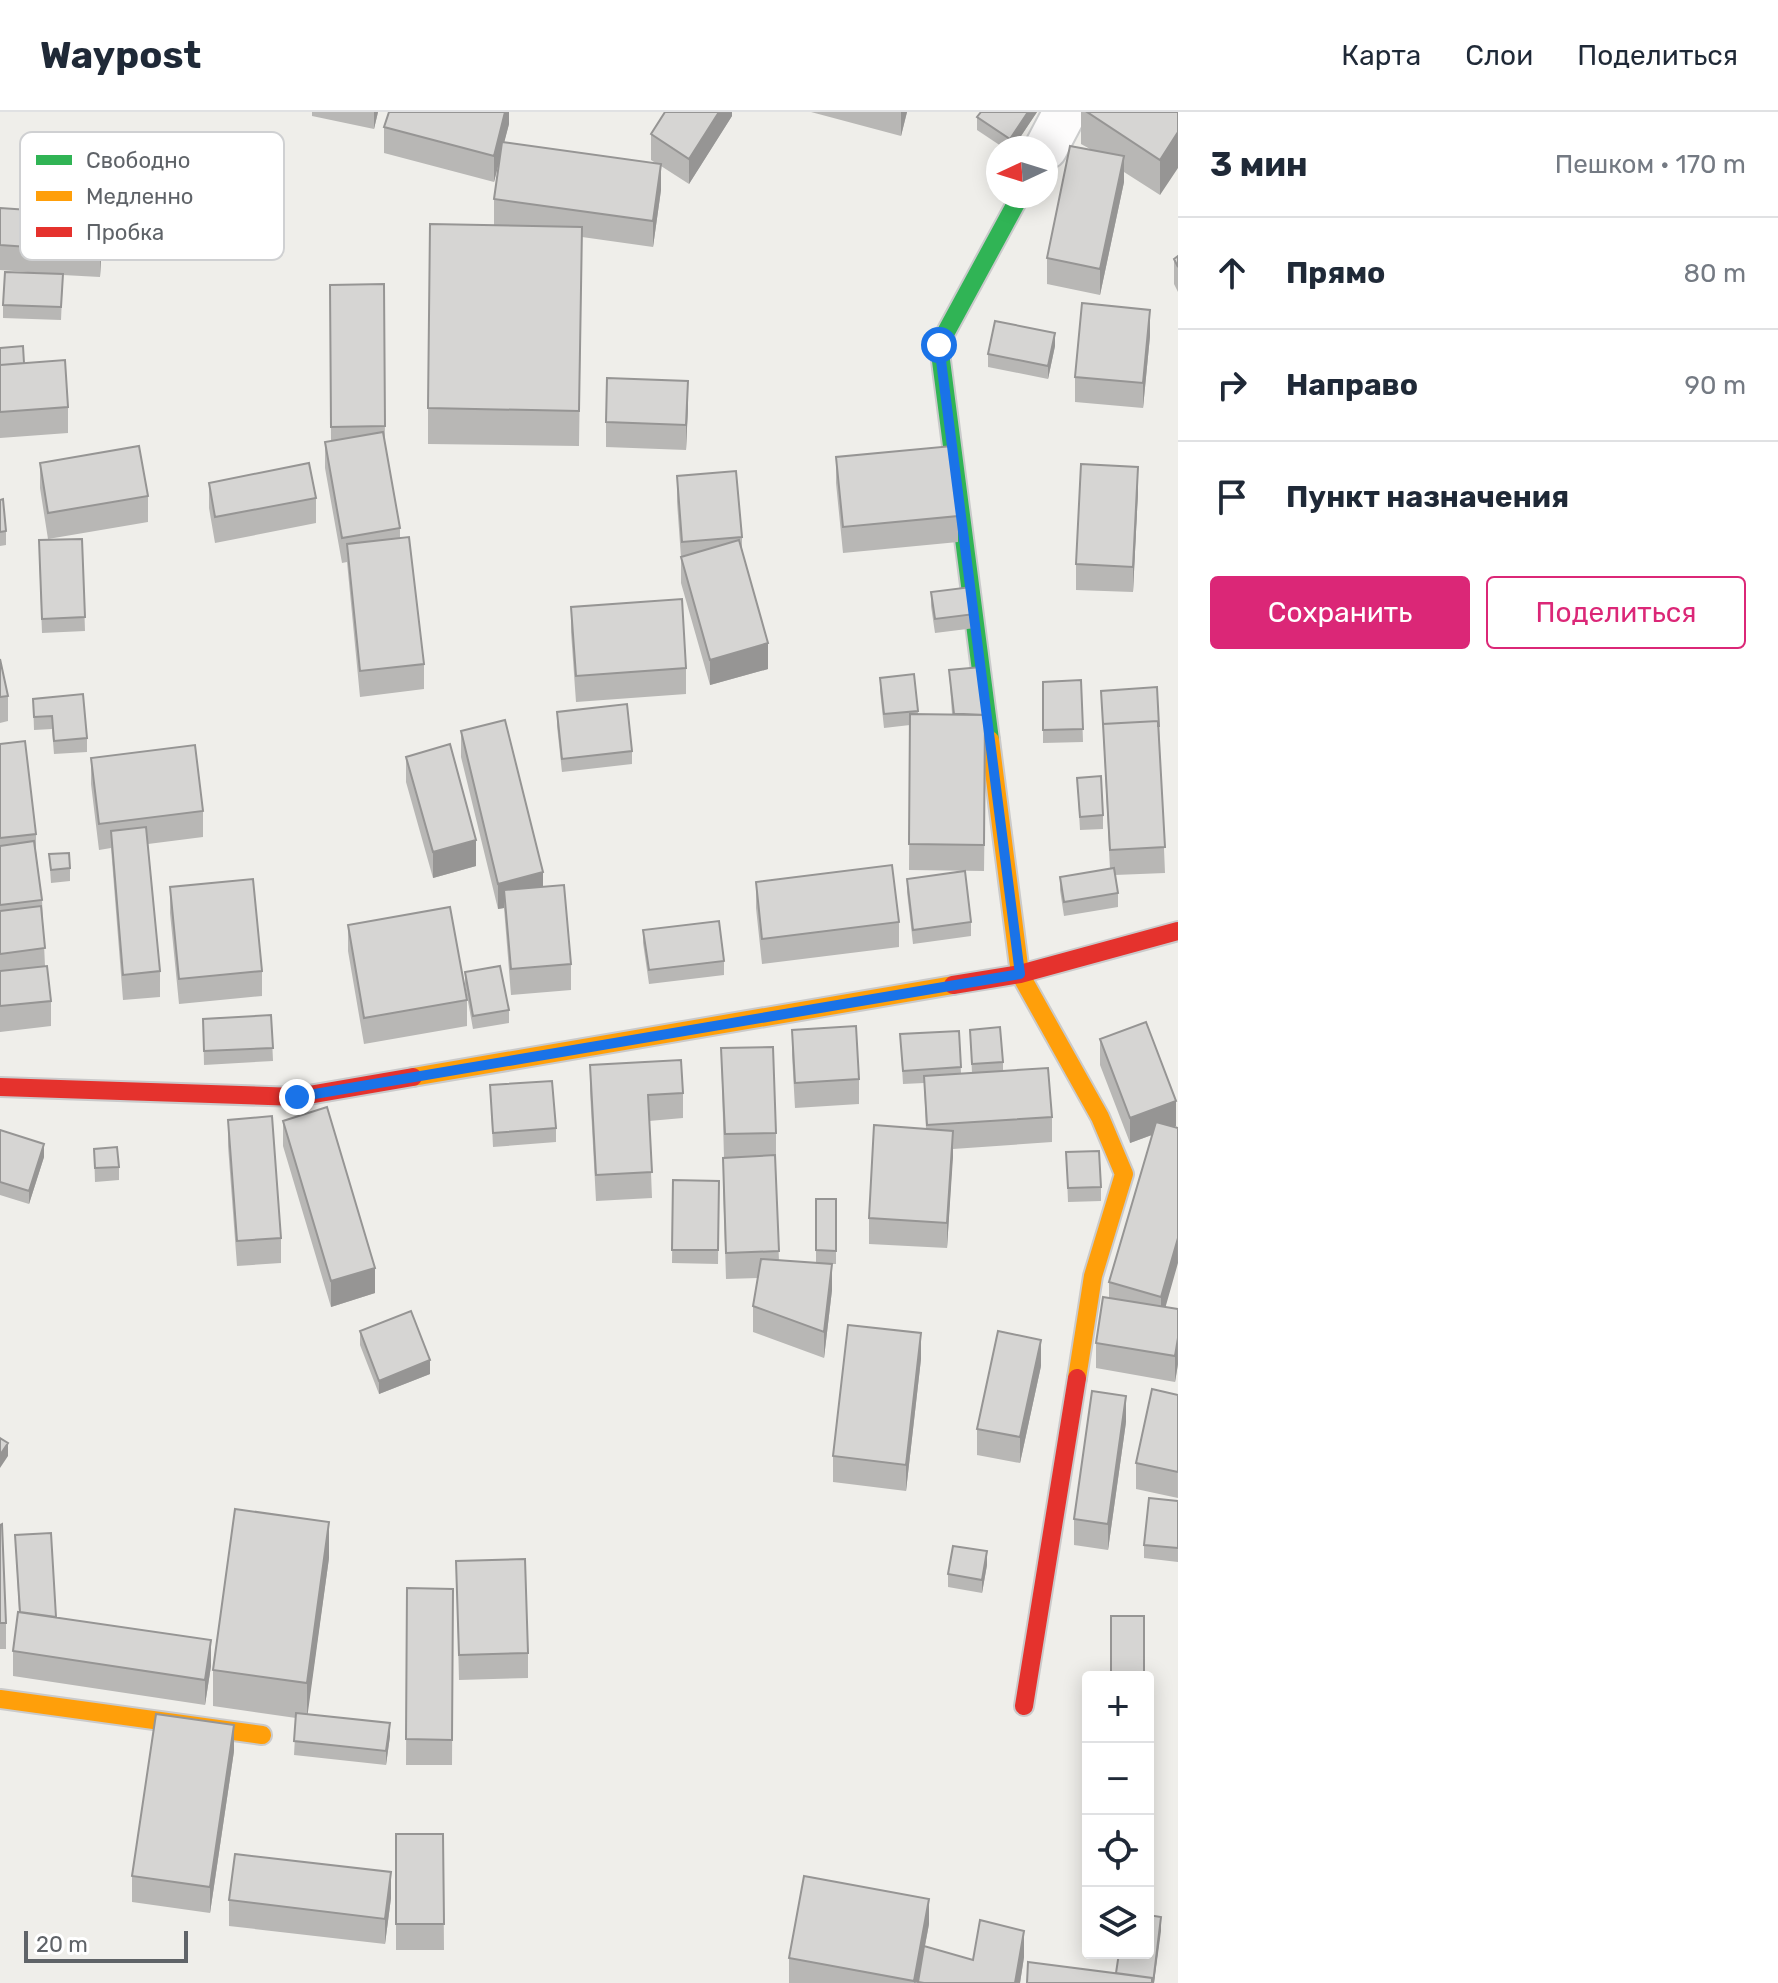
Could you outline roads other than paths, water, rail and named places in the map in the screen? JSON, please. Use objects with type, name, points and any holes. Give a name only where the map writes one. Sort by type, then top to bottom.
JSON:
[{"type":"street","points":[[1052,136],[1065,112]]},
{"type":"street","points":[[1013,208],[939,345],[1020,974],[1100,1117],[1124,1174],[1093,1276],[1024,1706]]},
{"type":"street","points":[[0,1087],[297,1097],[1020,974],[1178,931]]},
{"type":"street","points":[[0,1699],[262,1735]]}]
